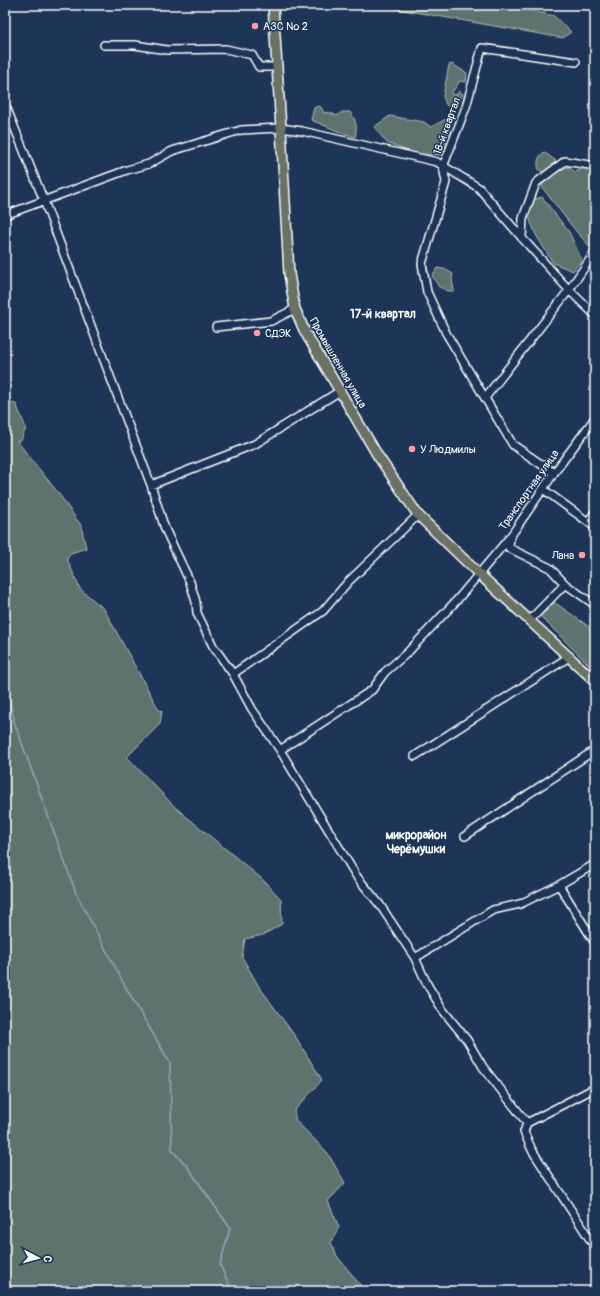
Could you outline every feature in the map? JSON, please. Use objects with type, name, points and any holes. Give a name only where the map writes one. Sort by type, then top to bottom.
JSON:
[{"type":"main road","name":"Промышленная улица","points":[[272,5],[281,128],[289,274],[295,309],[308,338],[378,456],[418,514],[478,574],[595,681]]},
{"type":"street","points":[[104,45],[135,45],[167,50],[226,50],[252,55],[259,67],[277,67]]},
{"type":"street","name":"18-й квартал","points":[[576,62],[482,48],[466,107],[444,167],[479,188],[569,290],[595,315]]},
{"type":"street","points":[[5,104],[44,201],[151,485],[165,530],[190,582],[196,602],[197,613],[213,646],[233,674],[252,709],[280,750],[357,877],[380,906],[415,958],[427,984],[442,1009],[467,1040],[483,1067],[527,1123]]},
{"type":"street","points":[[5,215],[128,170],[149,164],[172,151],[241,130],[281,128],[302,131],[437,162],[444,167],[446,182],[422,264],[427,292],[446,333],[513,445],[554,473]]},
{"type":"street","points":[[522,238],[523,218],[536,183],[565,161],[595,166]]},
{"type":"street","points":[[485,398],[569,290],[595,252]]},
{"type":"street","points":[[216,327],[271,321],[295,309]]},
{"type":"street","points":[[151,485],[255,444],[340,390]]},
{"type":"street","name":"Транспортная улица","points":[[280,750],[372,690],[385,672],[414,646],[457,600],[510,537],[554,473],[595,418]]},
{"type":"street","points":[[543,490],[595,527]]},
{"type":"street","points":[[588,522],[595,512]]},
{"type":"street","points":[[233,674],[323,611],[348,582],[418,514]]},
{"type":"street","points":[[510,537],[509,548],[550,568],[565,584],[595,605]]},
{"type":"street","points":[[530,620],[565,584]]},
{"type":"street","points":[[415,756],[569,657]]},
{"type":"street","points":[[465,836],[595,750]]},
{"type":"street","points":[[415,958],[493,910],[520,904],[560,885],[595,864]]},
{"type":"street","points":[[560,885],[595,943]]},
{"type":"street","points":[[595,1088],[527,1123],[524,1132],[532,1150],[595,1247]]},
{"type":"green space","points":[[374,5],[501,5],[554,16],[571,32],[563,38]]},
{"type":"green space","points":[[452,64],[467,73],[466,82],[460,81],[451,94],[456,95],[459,91],[463,94],[456,108],[452,109],[446,105],[443,96],[449,65]]},
{"type":"green space","points":[[318,106],[321,107],[324,113],[329,112],[337,116],[342,112],[350,112],[356,124],[355,137],[311,120],[314,108]]},
{"type":"green space","points":[[390,116],[424,122],[431,127],[446,119],[449,120],[449,138],[442,155],[415,154],[387,143],[374,127]]},
{"type":"green space","points":[[544,152],[556,161],[545,173],[539,170],[538,165],[539,158]]},
{"type":"green space","points":[[569,167],[575,172],[583,168],[595,170],[595,196],[591,194],[595,202],[595,241],[590,247],[541,186],[553,174]]},
{"type":"green space","points":[[542,197],[569,232],[582,260],[573,271],[553,263],[536,235],[528,215],[532,200]]},
{"type":"green space","points":[[437,268],[444,269],[453,274],[452,279],[454,291],[449,291],[439,287],[432,276]]},
{"type":"green space","points":[[5,388],[11,403],[16,404],[26,428],[21,440],[17,441],[59,494],[81,525],[86,548],[71,553],[67,559],[80,589],[104,609],[159,710],[162,711],[160,724],[127,757],[176,808],[262,879],[281,899],[282,924],[263,935],[245,939],[242,957],[258,985],[297,1039],[322,1080],[294,1111],[296,1121],[327,1152],[345,1183],[328,1201],[339,1227],[331,1242],[337,1256],[365,1291],[5,1291]]},
{"type":"green space","points":[[554,602],[595,631],[595,671],[541,617]]},
{"type":"waterway","points":[[5,682],[15,724],[76,893],[125,986],[170,1063],[172,1150],[187,1166],[230,1228],[220,1265],[232,1291]]},
{"type":"place","name":"АЗС № 2","points":[[255,26]]},
{"type":"place","name":"СДЭК","points":[[257,333]]},
{"type":"place","name":"У Людмилы","points":[[412,449]]},
{"type":"place","name":"Лана","points":[[582,555]]},
{"type":"district","name":"17-й квартал","points":[[383,314]]},
{"type":"district","name":"микрорайон Черёмушки","points":[[416,842]]}]
